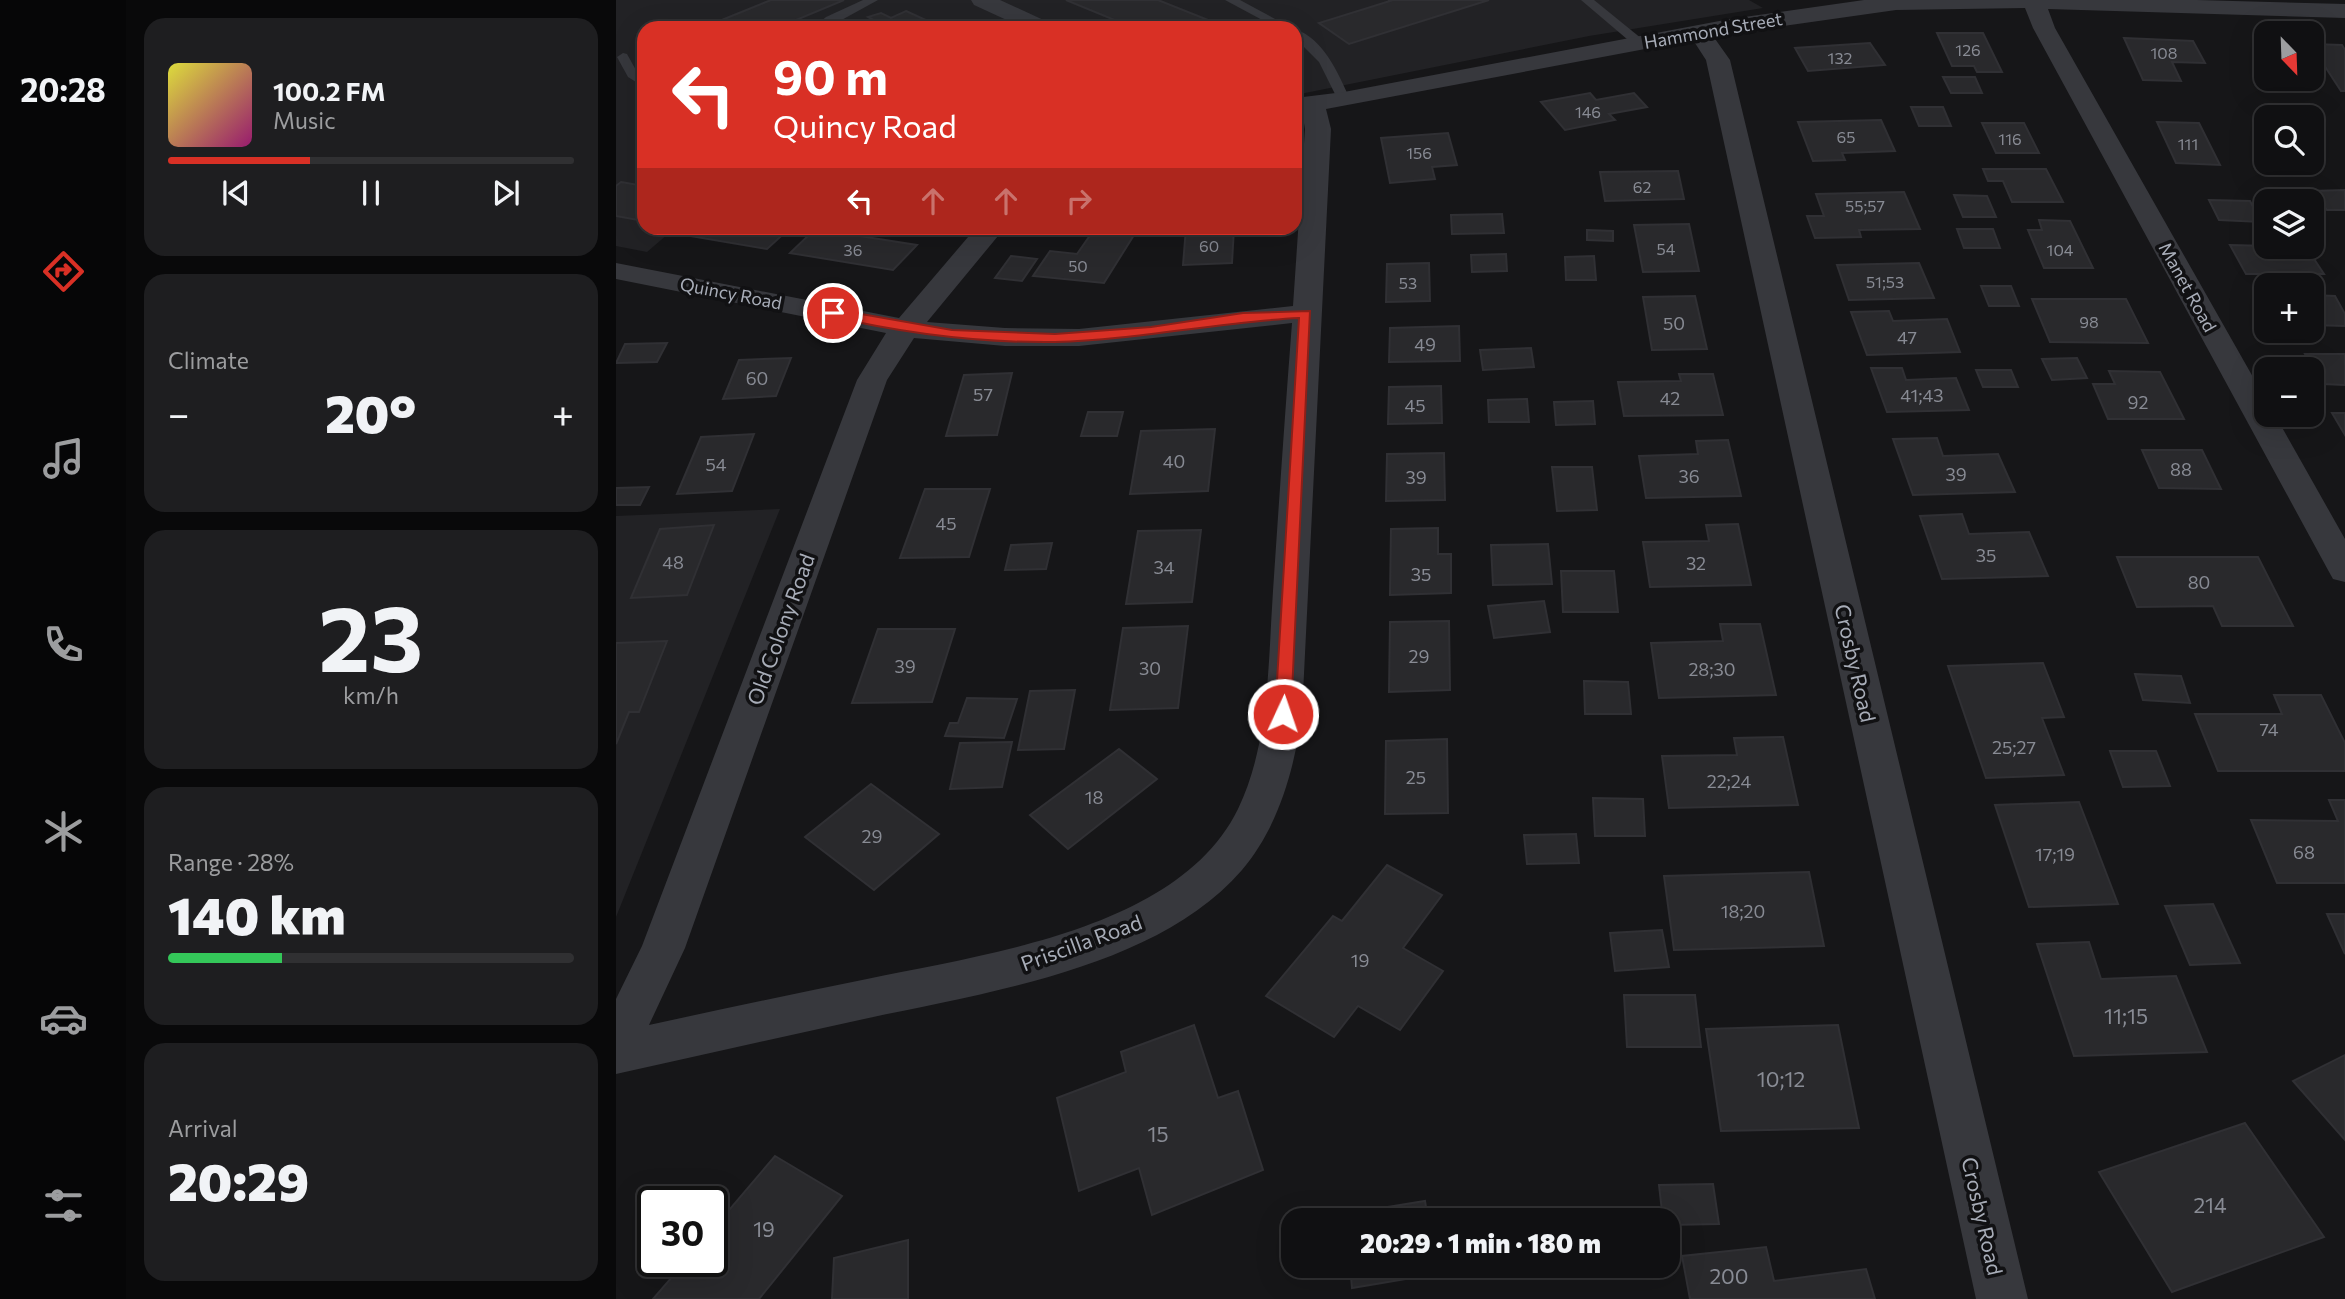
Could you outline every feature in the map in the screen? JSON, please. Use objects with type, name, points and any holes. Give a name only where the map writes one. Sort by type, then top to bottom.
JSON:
[{"type":"street","points":[[982,0],[1027,21]]},
{"type":"street","points":[[1805,0],[1826,11]]},
{"type":"street","name":"Hammond Street","points":[[1322,97],[1826,11],[1896,3],[2034,3],[2345,11]]},
{"type":"street","name":"Manet Road","points":[[2034,3],[2044,28],[2345,570]]},
{"type":"street","name":"Crosby Road","points":[[1699,32],[1718,60],[2002,1299]]},
{"type":"street","name":"Priscilla Road","points":[[616,1053],[1018,966],[1084,945],[1140,923],[1175,902],[1225,861],[1253,822],[1269,788],[1283,714],[1305,314],[1322,97]]},
{"type":"street","name":"Old Colony Road","points":[[616,1047],[663,947],[872,380],[881,362],[907,328],[984,236]]},
{"type":"street","name":"Quincy Road","points":[[616,271],[907,328],[952,334],[1065,338],[1139,332],[1243,317],[1305,314]]},
{"type":"lane","points":[[829,21],[872,0]]},
{"type":"lane","points":[[1231,0],[1272,21]]},
{"type":"lane","points":[[1587,0],[1638,42]]},
{"type":"lane","points":[[1302,38],[1321,54],[1322,97]]},
{"type":"lane","points":[[623,57],[637,78]]},
{"type":"shaded area","points":[[616,0],[1749,0],[1763,8],[1589,36],[1302,94],[1302,21],[637,21],[637,235],[667,235],[647,252],[616,246]]},
{"type":"shaded area","points":[[780,509],[616,917],[616,516]]},
{"type":"building","points":[[771,0],[844,0],[794,21],[719,21]]},
{"type":"building","points":[[1066,0],[1158,0],[1210,21],[1117,21]]},
{"type":"building","points":[[1388,0],[1489,0],[1349,44],[1319,23],[1390,1]]},
{"type":"building","points":[[906,11],[928,21],[875,21],[868,17],[881,13],[891,18]]},
{"type":"building","points":[[1937,33],[1983,33],[2002,72],[1977,72],[1974,66],[1952,66]]},
{"type":"building","points":[[2124,38],[2193,41],[2205,63],[2172,62],[2181,81],[2143,80]]},
{"type":"building","points":[[1870,43],[1885,65],[1808,71],[1795,48]]},
{"type":"building","points":[[2324,44],[2342,45],[2345,50],[2345,91],[2341,91],[2324,65]]},
{"type":"building","points":[[1943,77],[1975,77],[1982,93],[1951,93]]},
{"type":"building","points":[[1590,93],[1596,100],[1634,93],[1647,107],[1609,114],[1615,120],[1565,130],[1541,102]]},
{"type":"building","points":[[1911,107],[1943,107],[1951,126],[1919,126]]},
{"type":"building","points":[[1881,120],[1895,151],[1842,153],[1845,160],[1813,161],[1798,122]]},
{"type":"building","points":[[2157,122],[2199,123],[2220,165],[2176,163]]},
{"type":"building","points":[[1982,123],[2024,123],[2039,153],[1996,153]]},
{"type":"building","points":[[1448,133],[1457,165],[1432,167],[1435,179],[1390,183],[1381,138]]},
{"type":"building","points":[[1983,169],[2046,169],[2063,202],[2012,202],[2003,181],[1988,181]]},
{"type":"building","points":[[1678,171],[1684,199],[1605,201],[1600,172]]},
{"type":"building","points":[[621,182],[637,185],[637,220],[616,216],[616,186]]},
{"type":"building","points":[[2345,190],[2345,210],[2327,210],[2324,206],[2324,191]]},
{"type":"building","points":[[1904,192],[1920,229],[1859,230],[1861,237],[1815,238],[1807,216],[1824,216],[1816,194]]},
{"type":"building","points":[[1954,195],[1987,196],[1996,217],[1963,217]]},
{"type":"building","points":[[2209,200],[2250,201],[2254,209],[2254,222],[2219,220]]},
{"type":"building","points":[[1502,214],[1504,233],[1452,234],[1451,215]]},
{"type":"building","points":[[2039,220],[2070,221],[2093,268],[2044,268],[2028,230],[2042,230]]},
{"type":"building","points":[[1689,224],[1699,271],[1643,272],[1634,225]]},
{"type":"building","points":[[1957,229],[1993,229],[2000,248],[1964,248]]},
{"type":"building","points":[[1587,230],[1613,231],[1613,241],[1587,240]]},
{"type":"building","points":[[684,235],[782,235],[767,249]]},
{"type":"building","points":[[809,235],[853,235],[917,245],[893,270],[790,253]]},
{"type":"building","points":[[1090,235],[1134,235],[1104,283],[1033,276],[1050,251],[1077,254]]},
{"type":"building","points":[[1185,235],[1234,235],[1232,263],[1183,265]]},
{"type":"building","points":[[2230,245],[2254,246],[2254,259],[2314,259],[2323,273],[2254,273],[2246,274]]},
{"type":"building","points":[[1506,254],[1507,271],[1472,272],[1471,255]]},
{"type":"building","points":[[1011,256],[1037,259],[1022,281],[995,278]]},
{"type":"building","points":[[1594,256],[1596,280],[1566,280],[1565,257]]},
{"type":"building","points":[[1429,263],[1430,301],[1386,302],[1387,264]]},
{"type":"building","points":[[1919,263],[1934,298],[1849,300],[1837,265]]},
{"type":"building","points":[[1981,286],[2011,286],[2019,306],[1989,306]]},
{"type":"building","points":[[1695,296],[1707,349],[1652,350],[1643,297]]},
{"type":"building","points":[[2324,296],[2335,296],[2345,314],[2345,326],[2324,325]]},
{"type":"building","points":[[2032,299],[2126,299],[2148,343],[2050,342]]},
{"type":"building","points":[[1889,311],[1893,321],[1947,319],[1960,352],[1867,355],[1851,312]]},
{"type":"building","points":[[1459,326],[1460,361],[1389,362],[1390,328]]},
{"type":"building","points":[[667,343],[657,362],[616,363],[625,344]]},
{"type":"building","points":[[1531,348],[1534,367],[1483,370],[1480,350]]},
{"type":"building","points":[[2305,354],[2345,354],[2345,385],[2324,384],[2324,357],[2307,357]]},
{"type":"building","points":[[791,358],[776,396],[723,399],[739,360]]},
{"type":"building","points":[[2077,358],[2087,378],[2052,380],[2042,359]]},
{"type":"building","points":[[1871,368],[1902,368],[1906,380],[1956,378],[1969,410],[1887,412]]},
{"type":"building","points":[[1976,370],[2011,370],[2018,387],[1983,387]]},
{"type":"building","points":[[2109,371],[2160,372],[2184,419],[2108,419],[2093,384],[2115,384]]},
{"type":"building","points":[[1012,373],[997,435],[946,436],[964,375]]},
{"type":"building","points":[[1679,374],[1713,374],[1723,415],[1624,416],[1618,382],[1681,381]]},
{"type":"building","points":[[1441,386],[1442,423],[1388,424],[1389,387]]},
{"type":"building","points":[[1527,399],[1529,422],[1489,422],[1488,400]]},
{"type":"building","points":[[1593,401],[1595,424],[1556,425],[1554,402]]},
{"type":"building","points":[[1088,412],[1123,412],[1117,436],[1081,436]]},
{"type":"building","points":[[2332,413],[2345,413],[2345,435]]},
{"type":"building","points":[[1215,429],[1208,491],[1130,494],[1141,431]]},
{"type":"building","points":[[754,434],[732,491],[677,494],[701,437]]},
{"type":"building","points":[[1937,438],[1943,456],[1998,454],[2015,492],[1913,495],[1893,439]]},
{"type":"building","points":[[1728,440],[1741,496],[1646,498],[1639,456],[1698,454],[1696,441]]},
{"type":"building","points":[[2142,450],[2202,450],[2221,489],[2159,488]]},
{"type":"building","points":[[1444,453],[1445,500],[1386,501],[1387,454]]},
{"type":"building","points":[[1552,467],[1592,467],[1597,510],[1557,511]]},
{"type":"building","points":[[649,487],[640,505],[616,505],[616,488]]},
{"type":"building","points":[[925,489],[990,489],[969,557],[900,558]]},
{"type":"building","points":[[1962,514],[1969,534],[2029,532],[2048,576],[1942,579],[1920,516]]},
{"type":"building","points":[[1738,524],[1751,585],[1650,587],[1643,542],[1709,541],[1706,525]]},
{"type":"building","points":[[714,525],[687,595],[631,598],[660,529]]},
{"type":"building","points":[[1438,528],[1438,554],[1451,554],[1451,593],[1390,595],[1391,529]]},
{"type":"building","points":[[1201,530],[1192,602],[1126,604],[1138,531]]},
{"type":"building","points":[[1052,543],[1046,569],[1005,570],[1011,545]]},
{"type":"building","points":[[1548,544],[1552,584],[1493,585],[1491,545]]},
{"type":"building","points":[[2117,557],[2258,557],[2293,626],[2222,626],[2213,606],[2137,607]]},
{"type":"building","points":[[1561,571],[1614,571],[1618,612],[1563,612]]},
{"type":"building","points":[[1544,601],[1550,632],[1494,638],[1488,606]]},
{"type":"building","points":[[1449,621],[1450,690],[1389,692],[1390,622]]},
{"type":"building","points":[[1720,624],[1760,624],[1776,695],[1659,698],[1651,643],[1723,641]]},
{"type":"building","points":[[1188,626],[1178,708],[1110,710],[1123,628]]},
{"type":"building","points":[[878,629],[955,629],[932,702],[852,703]]},
{"type":"building","points":[[667,641],[639,712],[629,712],[616,744],[616,643]]},
{"type":"building","points":[[2043,663],[2064,717],[2042,718],[2064,775],[1986,778],[1948,666]]},
{"type":"building","points":[[2135,674],[2181,676],[2190,703],[2143,700]]},
{"type":"building","points":[[1584,681],[1628,682],[1631,714],[1585,714]]},
{"type":"building","points":[[1075,690],[1064,749],[1018,750],[1030,691]]},
{"type":"building","points":[[2274,695],[2321,695],[2345,743],[2345,771],[2218,771],[2195,714],[2282,714]]},
{"type":"building","points":[[967,698],[1017,699],[1004,738],[945,736],[950,723],[958,723]]},
{"type":"building","points":[[1783,737],[1798,805],[1669,808],[1662,756],[1737,755],[1734,738]]},
{"type":"building","points":[[1447,739],[1448,813],[1385,814],[1386,741]]},
{"type":"building","points":[[1012,742],[1002,787],[950,789],[960,743]]},
{"type":"building","points":[[1119,749],[1157,779],[1068,849],[1030,815]]},
{"type":"building","points":[[2110,751],[2156,751],[2170,786],[2123,787]]},
{"type":"building","points":[[871,784],[939,834],[874,890],[805,837]]},
{"type":"building","points":[[1593,798],[1643,799],[1645,836],[1595,836]]},
{"type":"building","points":[[2329,800],[2345,800],[2345,883],[2277,883],[2251,820],[2338,821]]},
{"type":"building","points":[[2079,802],[2118,904],[2029,907],[1995,805]]},
{"type":"building","points":[[1576,834],[1579,863],[1527,864],[1524,835]]},
{"type":"building","points":[[1387,865],[1442,895],[1403,948],[1443,971],[1400,1030],[1358,1006],[1334,1037],[1266,996],[1333,916],[1342,921]]},
{"type":"building","points":[[1809,872],[1824,946],[1674,950],[1664,876]]},
{"type":"building","points":[[2213,904],[2240,963],[2190,965],[2165,906]]},
{"type":"building","points":[[2327,914],[2345,914],[2345,954]]},
{"type":"building","points":[[1662,930],[1669,967],[1615,971],[1610,933]]},
{"type":"building","points":[[2089,942],[2101,979],[2176,976],[2207,1052],[2074,1056],[2037,944]]},
{"type":"building","points":[[1624,995],[1695,995],[1701,1047],[1627,1047]]},
{"type":"building","points":[[1194,1025],[1218,1098],[1238,1091],[1263,1170],[1152,1215],[1139,1168],[1079,1191],[1057,1098],[1126,1072],[1121,1052]]},
{"type":"building","points":[[1838,1025],[1859,1128],[1721,1131],[1706,1029]]},
{"type":"building","points":[[2345,1055],[2345,1140],[2293,1081]]},
{"type":"building","points":[[2245,1123],[2324,1237],[2172,1292],[2099,1172]]},
{"type":"building","points":[[775,1156],[842,1196],[759,1299],[653,1299],[672,1277],[728,1277],[728,1211]]},
{"type":"building","points":[[1713,1184],[1719,1224],[1680,1225],[1680,1208],[1662,1208],[1659,1185]]},
{"type":"building","points":[[1425,1201],[1426,1208],[1381,1208]]},
{"type":"building","points":[[908,1240],[908,1299],[832,1299],[834,1258]]},
{"type":"building","points":[[1766,1247],[1774,1281],[1866,1269],[1875,1299],[1690,1299],[1682,1256]]},
{"type":"building","points":[[1351,1278],[1412,1278],[1352,1288]]},
{"type":"route","points":[[833,313],[952,334],[1055,338],[1105,336],[1243,317],[1305,314],[1283,714]]}]
